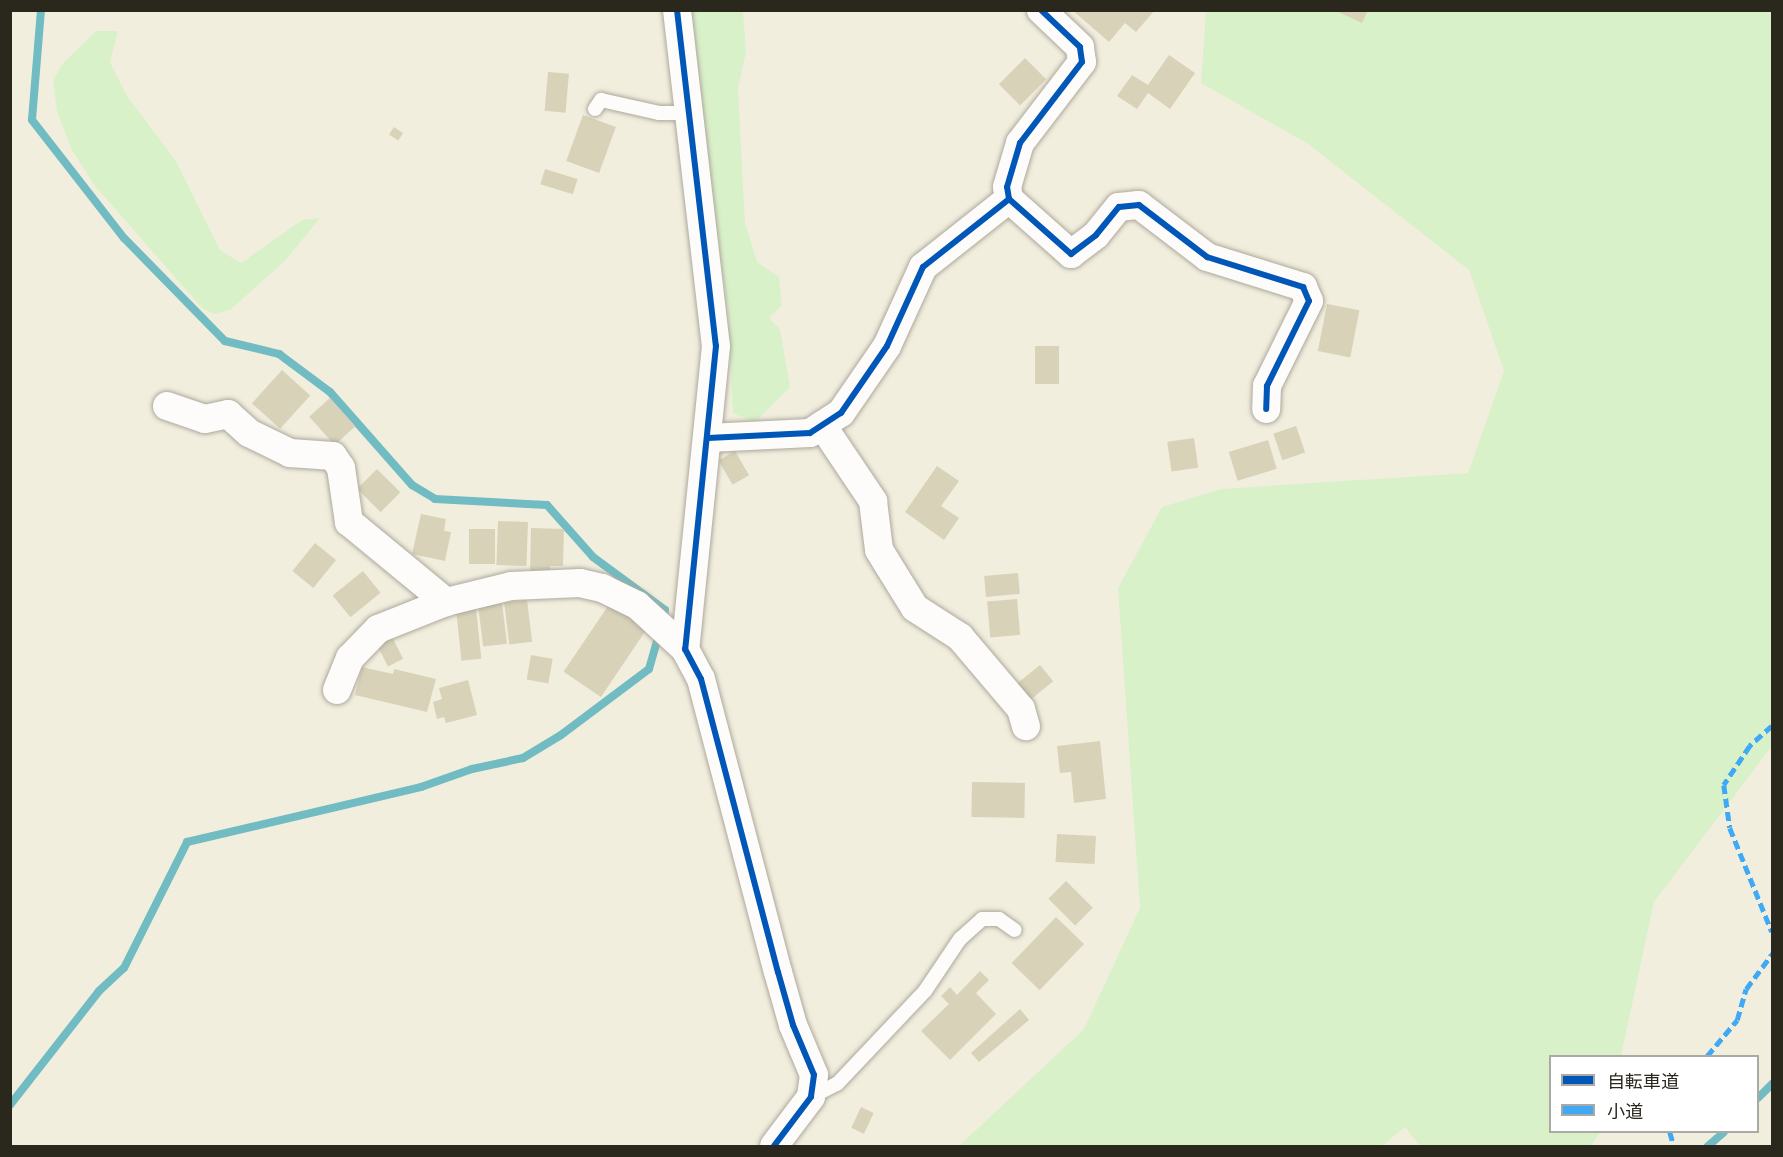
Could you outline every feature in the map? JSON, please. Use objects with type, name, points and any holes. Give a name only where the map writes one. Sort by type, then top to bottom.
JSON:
[{"type":"street","points":[[677,10],[716,346],[685,649]]},
{"type":"street","points":[[1041,10],[1080,47],[1082,62],[1020,143],[1007,187],[1009,199],[1071,254],[1096,235],[1119,207],[1139,206],[1207,257],[1303,287],[1309,302],[1267,386],[1266,410]]},
{"type":"street","points":[[708,438],[810,433],[841,412],[887,346],[922,267],[1009,199]]},
{"type":"street","points":[[166,406],[205,419],[228,414],[249,433],[290,453],[333,456],[341,468],[349,522],[446,602]]},
{"type":"street","points":[[822,425],[873,501],[879,550],[915,608],[960,637],[1021,709],[1026,726]]},
{"type":"street","points":[[337,690],[350,658],[378,629],[446,602],[511,586],[580,583],[602,588],[637,605],[685,649],[701,679],[793,1025],[814,1075],[811,1097],[774,1146]]},
{"type":"lane","points":[[595,109],[601,100],[659,113],[690,113]]},
{"type":"lane","points":[[811,1097],[837,1084],[925,991],[960,939],[982,919],[999,919],[1016,930]]},
{"type":"green space","points":[[684,11],[743,11],[746,52],[738,89],[745,223],[757,262],[779,277],[782,305],[769,318],[780,329],[790,387],[755,422],[733,413],[728,310]]},
{"type":"green space","points":[[1206,11],[1772,11],[1772,746],[1654,902],[1621,1055],[1549,1055],[1549,1133],[1599,1133],[1591,1146],[1420,1146],[1405,1127],[1382,1146],[959,1146],[1084,1029],[1140,908],[1118,588],[1162,507],[1221,489],[1468,473],[1504,371],[1469,270],[1308,144],[1201,83]]},
{"type":"green space","points":[[96,31],[118,31],[110,62],[127,96],[176,161],[220,250],[241,263],[302,220],[320,218],[285,261],[230,310],[214,314],[202,308],[95,186],[72,150],[57,112],[53,80],[64,62]]},
{"type":"building","points":[[1072,10],[1155,10],[1136,32],[1125,23],[1109,42]]},
{"type":"building","points":[[1334,10],[1368,10],[1362,23]]},
{"type":"building","points":[[1169,55],[1195,73],[1170,109],[1148,93],[1137,109],[1117,96],[1132,75],[1148,85]]},
{"type":"building","points":[[1025,58],[1046,79],[1020,105],[999,84]]},
{"type":"building","points":[[548,72],[569,74],[566,113],[545,111]]},
{"type":"building","points":[[583,115],[616,127],[599,173],[566,161]]},
{"type":"building","points":[[394,127],[403,133],[398,141],[389,134]]},
{"type":"building","points":[[545,169],[578,179],[573,194],[540,184]]},
{"type":"building","points":[[1327,304],[1359,310],[1350,357],[1318,351]]},
{"type":"building","points":[[1035,346],[1059,346],[1059,384],[1035,384]]},
{"type":"building","points":[[282,370],[310,395],[280,429],[252,403]]},
{"type":"building","points":[[330,398],[355,426],[335,445],[309,417]]},
{"type":"building","points":[[1296,426],[1305,452],[1282,460],[1273,434]]},
{"type":"building","points":[[1194,438],[1198,468],[1171,471],[1167,442]]},
{"type":"building","points":[[1268,440],[1277,469],[1238,481],[1229,452]]},
{"type":"building","points":[[735,451],[749,475],[733,485],[719,461]]},
{"type":"building","points":[[937,466],[959,481],[941,506],[959,518],[944,540],[905,512]]},
{"type":"building","points":[[377,469],[400,492],[381,512],[357,489]]},
{"type":"building","points":[[421,514],[446,519],[444,531],[451,532],[445,561],[412,554]]},
{"type":"building","points":[[498,521],[528,522],[526,566],[496,565]]},
{"type":"building","points":[[531,528],[564,529],[563,566],[550,566],[551,574],[530,574]]},
{"type":"building","points":[[469,529],[495,529],[495,564],[469,564]]},
{"type":"building","points":[[315,543],[336,560],[313,588],[292,571]]},
{"type":"building","points":[[363,571],[381,593],[350,617],[333,596]]},
{"type":"building","points":[[1018,573],[1020,594],[986,597],[984,576]]},
{"type":"building","points":[[1017,599],[1020,635],[990,637],[987,602]]},
{"type":"building","points":[[527,600],[532,642],[509,644],[504,603]]},
{"type":"building","points":[[502,603],[507,644],[483,647],[478,606]]},
{"type":"building","points":[[610,603],[647,628],[601,697],[564,672]]},
{"type":"building","points":[[476,608],[481,659],[461,661],[456,610]]},
{"type":"building","points":[[390,633],[403,659],[388,667],[375,641]]},
{"type":"building","points":[[531,655],[553,659],[548,683],[527,680]]},
{"type":"building","points":[[1040,665],[1053,681],[1029,701],[1016,685]]},
{"type":"building","points":[[362,667],[393,674],[394,669],[436,679],[427,712],[355,695]]},
{"type":"building","points":[[468,680],[477,715],[446,723],[444,717],[437,719],[433,702],[442,699],[439,688]]},
{"type":"building","points":[[1100,741],[1106,799],[1074,803],[1071,772],[1060,773],[1057,746]]},
{"type":"building","points":[[972,782],[1025,783],[1024,818],[971,817]]},
{"type":"building","points":[[1057,834],[1096,836],[1094,864],[1056,862]]},
{"type":"building","points":[[1066,881],[1093,908],[1075,926],[1048,899]]},
{"type":"building","points":[[1056,917],[1084,944],[1040,990],[1012,963]]},
{"type":"building","points":[[980,971],[989,980],[976,993],[996,1014],[950,1060],[921,1031],[949,1004],[941,996],[950,987],[957,995]]},
{"type":"building","points":[[1020,1009],[1029,1020],[979,1062],[971,1053]]},
{"type":"building","points":[[861,1107],[874,1113],[864,1134],[851,1128]]},
{"type":"waterway","points":[[41,10],[32,120],[124,238],[225,341],[279,354],[330,392],[412,485],[435,499],[547,505],[593,557],[665,610],[663,620]]},
{"type":"waterway","points":[[10,1105],[99,991],[124,968],[187,842],[421,787],[472,769],[523,758],[561,735],[649,669],[659,633]]},
{"type":"waterway","points":[[1759,1097],[1772,1084]]},
{"type":"waterway","points":[[1708,1146],[1723,1133]]},
{"type":"marked path","points":[[1772,726],[1750,746],[1724,785],[1730,828],[1772,932]]},
{"type":"marked path","points":[[1708,1055],[1737,1020],[1746,989],[1772,954]]},
{"type":"marked path","points":[[1670,1133],[1674,1146]]},
{"type":"cycle path","points":[[677,10],[716,346],[685,649],[701,679],[793,1025],[814,1075],[811,1097],[774,1146]]},
{"type":"cycle path","points":[[708,438],[810,433],[841,413],[887,346],[923,267],[1009,199],[1007,187],[1020,143],[1082,62],[1080,47],[1041,10]]},
{"type":"cycle path","points":[[1009,199],[1071,254],[1096,235],[1119,207],[1139,205],[1207,257],[1303,287],[1309,301],[1267,386],[1266,409]]}]
